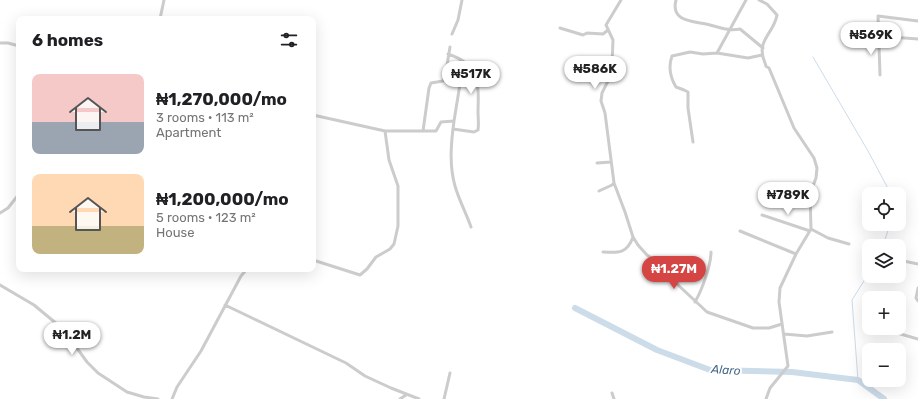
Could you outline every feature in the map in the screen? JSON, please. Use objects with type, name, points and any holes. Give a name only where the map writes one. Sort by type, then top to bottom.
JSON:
[{"type":"street","points":[[161,16],[164,0]]},
{"type":"street","points":[[452,34],[458,20],[462,0]]},
{"type":"street","points":[[621,0],[606,27],[613,40],[612,65],[610,77],[604,88],[601,101],[605,113],[614,183],[626,212],[633,237],[647,255],[663,266],[695,302],[707,312],[753,328],[769,328],[782,324]]},
{"type":"street","points":[[676,0],[674,6],[677,15],[687,21],[708,24],[729,30],[740,29],[763,48]]},
{"type":"street","points":[[718,53],[729,30],[743,9],[746,0]]},
{"type":"street","points":[[759,0],[767,4],[777,15],[776,20],[768,34],[762,55],[781,95],[794,128],[816,163],[817,174],[810,194],[810,230],[796,254],[780,288],[779,302],[788,366],[770,388],[766,399]]},
{"type":"street","points":[[880,75],[878,16],[918,21]]},
{"type":"street","points":[[560,28],[583,35],[603,34],[608,30]]},
{"type":"street","points":[[878,36],[918,39]]},
{"type":"street","points":[[0,43],[16,45]]},
{"type":"street","points":[[423,131],[429,88],[432,83],[443,81],[450,47]]},
{"type":"street","points":[[693,142],[688,108],[688,92],[676,87],[673,82],[670,66],[672,56],[690,52],[702,54],[718,53],[748,58],[762,55]]},
{"type":"street","points":[[448,54],[456,57],[469,67],[476,77],[479,86],[478,130],[474,132],[453,129]]},
{"type":"street","points":[[460,84],[453,129],[452,163],[455,186],[471,227]]},
{"type":"street","points":[[316,116],[385,131],[436,131],[441,122],[454,121]]},
{"type":"street","points":[[316,261],[360,275],[368,269],[376,257],[390,249],[394,244],[398,226],[398,186],[389,160],[385,131]]},
{"type":"street","points":[[597,163],[611,162]]},
{"type":"street","points":[[599,191],[614,183]]},
{"type":"street","points":[[0,213],[8,208],[16,198]]},
{"type":"street","points":[[762,215],[849,244]]},
{"type":"street","points":[[740,231],[796,254]]},
{"type":"street","points":[[603,252],[618,253],[623,251],[633,237]]},
{"type":"street","points":[[695,302],[699,296],[711,252]]},
{"type":"street","points":[[906,261],[918,264]]},
{"type":"street","points":[[172,399],[176,388],[201,351],[244,272]]},
{"type":"street","points":[[0,285],[34,305],[63,329],[80,353],[98,373],[127,392],[158,399]]},
{"type":"street","points":[[918,288],[916,298],[918,301]]},
{"type":"street","points":[[225,305],[346,363],[365,376],[406,395],[419,399]]},
{"type":"street","points":[[784,334],[807,336],[832,332]]},
{"type":"street","points":[[904,335],[918,339]]},
{"type":"street","points":[[444,399],[450,373]]},
{"type":"street","points":[[612,393],[614,399]]},
{"type":"street","points":[[400,399],[406,395]]},
{"type":"waterway","points":[[813,57],[887,187]]},
{"type":"waterway","points":[[885,239],[888,231]]},
{"type":"waterway","points":[[858,380],[852,300],[863,283]]},
{"type":"waterway","name":"Alaro","points":[[575,308],[657,350],[710,370],[792,372],[858,380],[884,399]]}]
